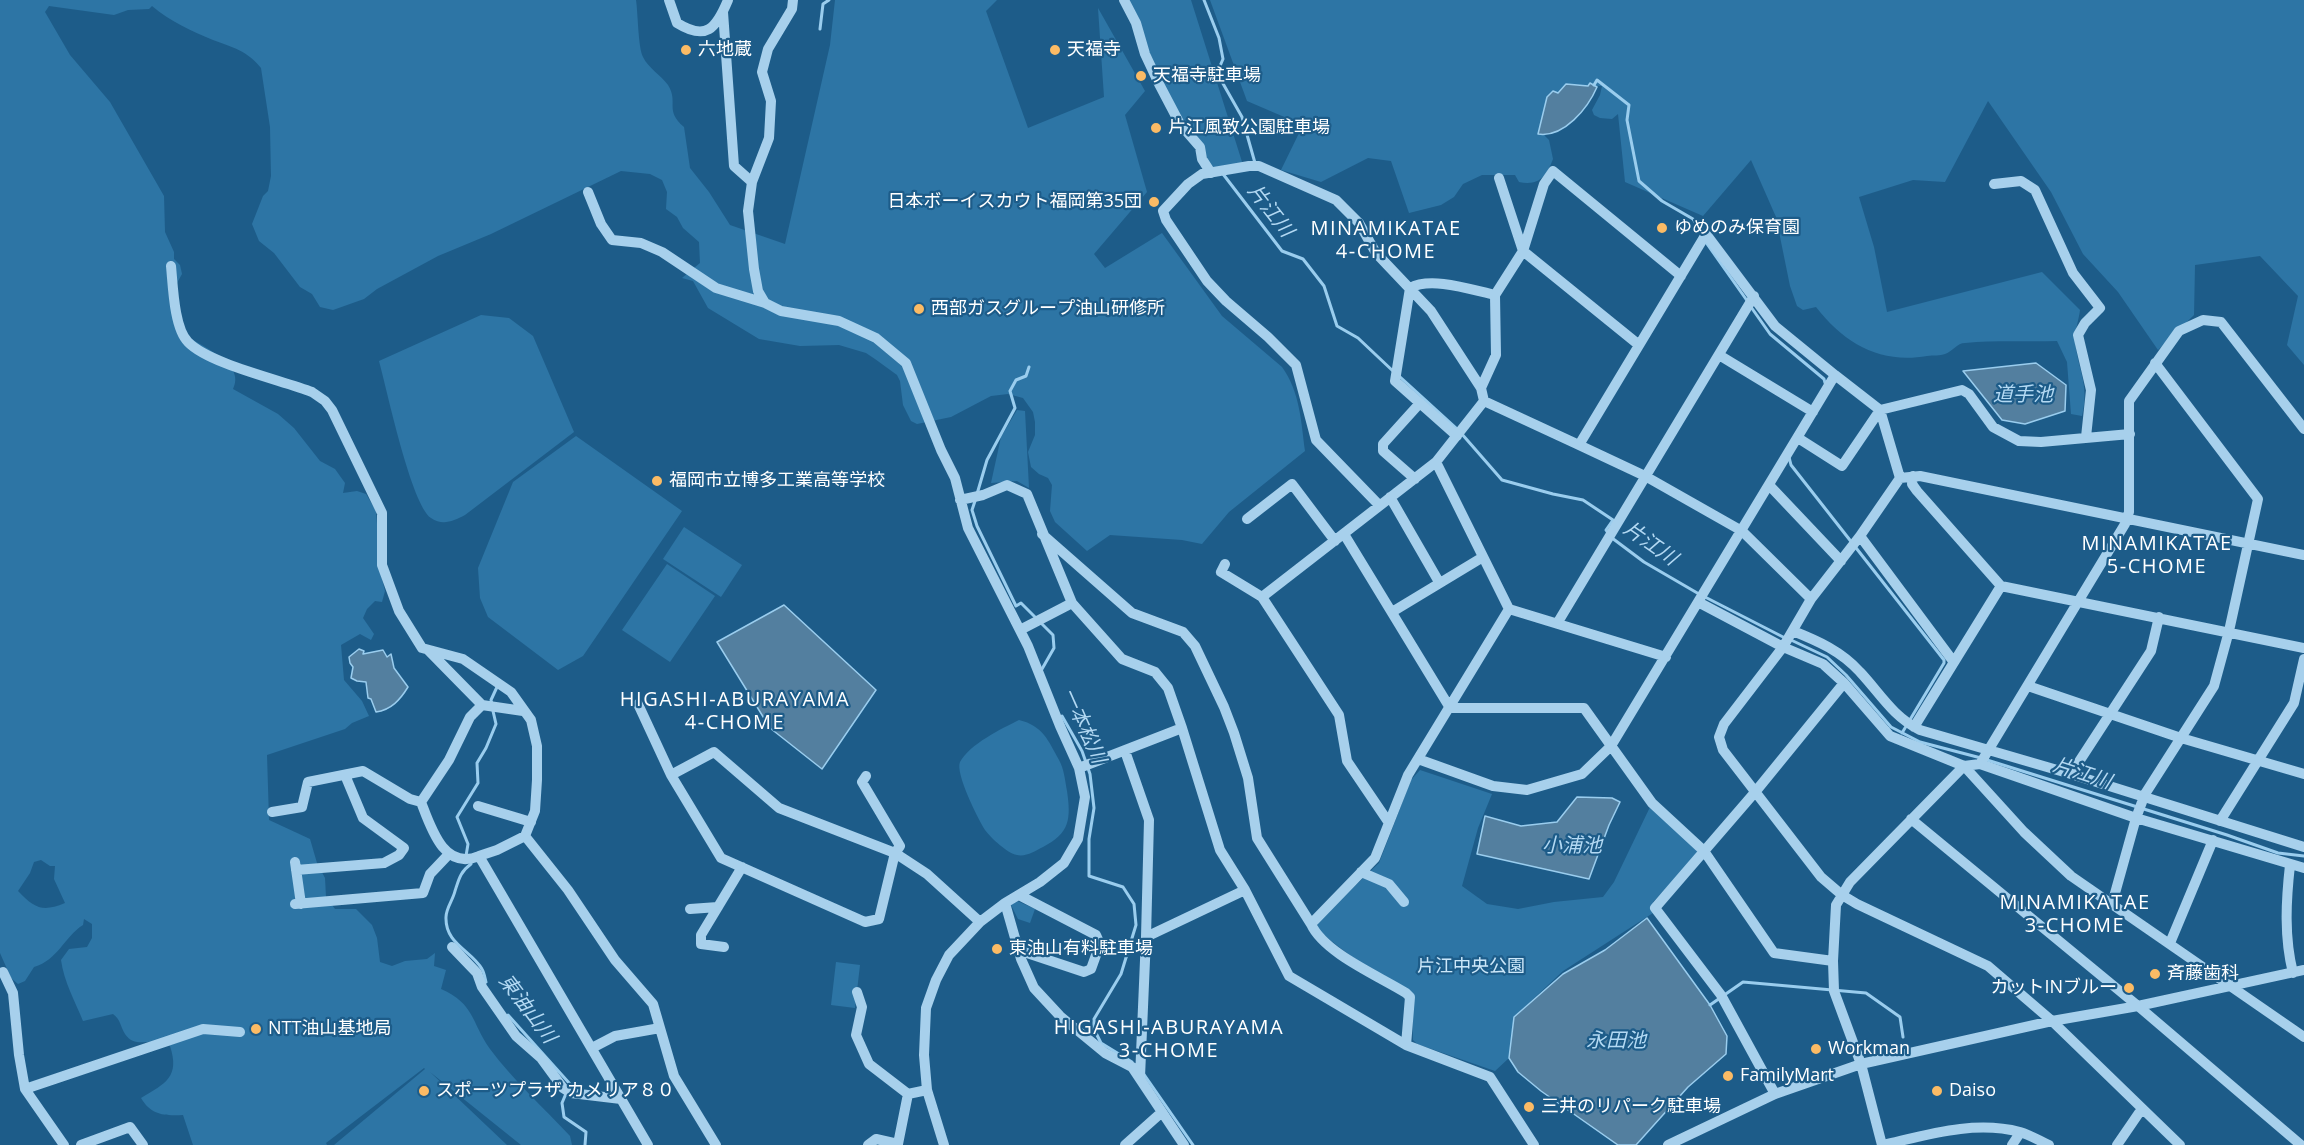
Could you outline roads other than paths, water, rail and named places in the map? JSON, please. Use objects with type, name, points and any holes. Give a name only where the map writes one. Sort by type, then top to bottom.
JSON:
[{"type":"street","points":[[669,0],[676,23],[692,32],[707,31],[720,19],[728,0]]},
{"type":"street","points":[[765,303],[758,291],[748,210],[752,182],[769,138],[771,101],[762,72],[768,49],[792,9],[793,0]]},
{"type":"street","points":[[1124,0],[1136,23],[1145,54],[1159,84],[1180,124],[1200,147],[1202,159],[1211,173]]},
{"type":"street","points":[[723,12],[734,166],[752,182]]},
{"type":"street","points":[[1262,597],[1436,462],[1484,401],[1481,388],[1431,311],[1376,253],[1359,223],[1336,200],[1259,166],[1202,174],[1188,184],[1163,211],[1166,220],[1207,281],[1296,365],[1316,440],[1379,505]]},
{"type":"street","points":[[1481,388],[1496,355],[1495,295],[1523,251],[1544,184],[1553,171],[1681,276]]},
{"type":"street","points":[[1499,178],[1523,251],[1639,345]]},
{"type":"street","points":[[1994,184],[2021,181],[2035,190],[2073,273],[2100,308],[2085,323],[2078,335],[2091,390],[2086,437]]},
{"type":"street","points":[[588,192],[601,224],[612,240],[641,243],[662,252],[716,288],[730,294],[765,303],[781,311],[839,321],[876,338],[906,363],[941,450],[964,499],[968,528],[1020,630],[1080,768],[1085,797],[1078,839],[1064,863],[980,922],[949,955],[936,980],[926,1008],[924,1055],[927,1090],[944,1145]]},
{"type":"street","points":[[1579,445],[1703,238],[1751,301],[1775,326],[1880,410],[1900,478]]},
{"type":"street","points":[[171,266],[176,316],[187,342],[216,360],[312,392],[325,400],[332,410],[382,513],[382,565],[399,611],[422,648],[463,659],[512,692],[531,720],[537,746],[535,811],[525,836],[467,861],[451,856],[432,831],[421,802]]},
{"type":"street","points":[[1410,288],[1416,285],[1453,285],[1495,295]]},
{"type":"street","points":[[1410,288],[1395,381],[1457,436]]},
{"type":"street","points":[[1558,622],[1751,301]]},
{"type":"street","points":[[1980,764],[2126,524],[2129,512],[2129,401],[2179,331],[2203,320],[2220,322],[2304,429]]},
{"type":"street","points":[[1719,355],[1810,410]]},
{"type":"street","points":[[2112,904],[2144,797],[2214,686],[2229,631],[2258,499],[2155,363]]},
{"type":"street","points":[[1418,759],[1493,786],[1527,790],[1582,774],[1611,746],[1798,438],[1810,410],[1835,375]]},
{"type":"street","points":[[1798,438],[1842,466],[1880,410],[1962,390],[1969,394],[1993,427],[2019,441],[2041,442],[2130,434]]},
{"type":"street","points":[[1484,401],[1645,476],[1742,531],[1811,599]]},
{"type":"street","points":[[1415,478],[1383,451],[1383,444],[1420,403]]},
{"type":"street","points":[[1436,462],[1509,609],[1558,622],[1666,657]]},
{"type":"street","points":[[2180,1145],[2141,1110],[2052,1021],[1988,966],[1922,936],[1842,895],[1821,877],[1723,750],[1719,737],[1724,724],[1783,647],[1811,599],[1856,542],[1900,478],[1913,476],[2304,555]]},
{"type":"street","points":[[1913,476],[1912,484],[1917,491],[2001,586],[2304,648]]},
{"type":"street","points":[[1252,519],[1292,484],[1335,541]]},
{"type":"street","points":[[964,499],[983,495],[1007,485],[1027,494],[1072,603],[1122,659],[1155,672],[1168,688],[1220,850],[1245,890],[1289,976],[1406,1045],[1490,1077],[1534,1145]]},
{"type":"street","points":[[1769,486],[1841,561]]},
{"type":"street","points":[[1390,497],[1439,582]]},
{"type":"street","points":[[1042,534],[1132,613],[1183,632],[1195,646],[1234,733],[1248,778],[1257,838],[1314,931],[1332,949],[1410,997],[1406,1045]]},
{"type":"street","points":[[1344,534],[1450,708]]},
{"type":"street","points":[[1856,542],[1953,661]]},
{"type":"street","points":[[1392,612],[1483,557]]},
{"type":"street","points":[[1225,564],[1221,572],[1262,597],[1339,715],[1347,761],[1389,824]]},
{"type":"street","points":[[1910,724],[2001,586]]},
{"type":"street","points":[[1698,602],[1783,647],[1823,664],[1890,736],[1964,766],[2032,839],[2071,876],[2304,1037]]},
{"type":"street","points":[[1020,630],[1072,603]]},
{"type":"street","points":[[1311,924],[1375,858],[1408,775],[1509,609]]},
{"type":"street","points":[[2071,774],[2151,651],[2159,617]]},
{"type":"street","points":[[1668,1145],[1775,1094],[1861,1064],[2052,1021],[2138,1006],[2298,971],[2288,946],[2286,906],[2302,844],[2220,821],[1910,724],[1884,702],[1859,671],[1840,653],[1792,632]]},
{"type":"street","points":[[427,649],[484,706],[523,711]]},
{"type":"street","points":[[2220,821],[2294,703],[2304,659]]},
{"type":"street","points":[[1775,1094],[1721,995],[1655,908],[1844,684]]},
{"type":"street","points":[[2028,686],[2181,738],[2304,774]]},
{"type":"street","points":[[638,704],[670,776],[721,858],[864,922],[879,919],[895,853],[900,846],[862,782],[866,776]]},
{"type":"street","points":[[421,802],[449,760],[471,717],[484,706]]},
{"type":"street","points":[[1450,708],[1584,708],[1652,803],[1704,851],[1774,953],[1833,961]]},
{"type":"street","points":[[1080,768],[1182,728]]},
{"type":"street","points":[[1125,751],[1149,820],[1140,1076]]},
{"type":"street","points":[[670,776],[714,752],[779,807],[895,853],[927,874],[980,922]]},
{"type":"street","points":[[2049,1145],[2020,1133],[1990,1128],[1958,1129],[1882,1145],[1861,1064],[1834,992],[1836,905],[1850,882],[1964,766],[1980,764],[2136,818],[2296,866]]},
{"type":"street","points":[[272,812],[303,807],[308,782],[363,771],[410,799],[421,802]]},
{"type":"street","points":[[345,775],[363,818],[404,848],[399,855],[384,863],[296,866],[298,904],[423,893],[430,874],[449,854]]},
{"type":"street","points":[[478,806],[531,822]]},
{"type":"street","points":[[1911,819],[2138,1006],[2297,1144],[2304,1130]]},
{"type":"street","points":[[525,836],[568,890],[615,960],[653,1004],[674,1076],[716,1145]]},
{"type":"street","points":[[2170,943],[2213,840]]},
{"type":"street","points":[[479,856],[648,1145]]},
{"type":"street","points":[[724,947],[701,944],[701,934],[742,867]]},
{"type":"street","points":[[1361,872],[1389,884],[1404,902]]},
{"type":"street","points":[[1146,937],[1245,890]]},
{"type":"street","points":[[1018,950],[1084,972],[1091,969],[1100,944],[1096,935],[1019,895]]},
{"type":"street","points":[[1005,903],[1018,950],[1034,988],[1060,1016],[1105,1053],[1132,1067],[1184,1145]]},
{"type":"street","points":[[690,909],[718,907]]},
{"type":"street","points":[[452,947],[477,973],[482,987],[516,1036],[541,1058],[567,1090],[621,1099]]},
{"type":"street","points":[[1,971],[13,993],[25,1089],[64,1145]]},
{"type":"street","points":[[856,992],[862,1006],[856,1035],[869,1064],[908,1094],[927,1090]]},
{"type":"street","points":[[592,1048],[615,1036],[660,1028]]},
{"type":"street","points":[[25,1089],[203,1029],[240,1032]]},
{"type":"street","points":[[868,1145],[876,1139],[898,1144],[908,1094]]},
{"type":"street","points":[[2116,1145],[2141,1110]]},
{"type":"street","points":[[1125,1145],[1162,1112]]},
{"type":"street","points":[[90,1144],[130,1126],[143,1145]]},
{"type":"street","points":[[2012,1145],[2020,1133]]},
{"type":"water","points":[[1590,83],[1597,87],[1588,104],[1574,120],[1557,131],[1538,134],[1547,97],[1553,91],[1558,93],[1566,84],[1588,86]]},
{"type":"water","name":"道手池","points":[[2036,363],[2066,385],[2065,411],[2025,424],[2002,420],[1963,371]]},
{"type":"water","points":[[784,605],[876,690],[822,769],[770,728],[717,642]]},
{"type":"water","points":[[359,649],[364,651],[363,654],[383,650],[387,657],[391,654],[394,668],[408,687],[391,707],[376,712],[371,699],[368,698],[366,682],[351,678],[353,667],[349,657]]},
{"type":"water","name":"小浦池","points":[[1577,797],[1612,798],[1620,802],[1589,879],[1477,854],[1485,816],[1521,826],[1557,822]]},
{"type":"water","name":"永田池","points":[[1647,918],[1710,1005],[1727,1036],[1726,1054],[1688,1087],[1636,1145],[1618,1145],[1518,1072],[1509,1058],[1514,1017],[1563,974],[1605,950]]},
{"type":"waterway","points":[[820,29],[823,4],[829,0]]},
{"type":"waterway","name":"片江川","points":[[1204,0],[1219,38],[1223,59],[1217,73],[1242,117],[1255,163]]},
{"type":"waterway","points":[[1594,85],[1597,80],[1629,105],[1627,120],[1639,181],[1662,201],[1693,219],[1703,235]]},
{"type":"waterway","name":"片江川","points":[[1223,174],[1282,251],[1303,259],[1324,286],[1337,326],[1358,338],[1394,372]]},
{"type":"waterway","points":[[1705,241],[1748,302]]},
{"type":"waterway","points":[[1751,307],[1770,334],[1824,379],[1825,383]]},
{"type":"waterway","name":"一本松川","points":[[977,494],[987,460],[1015,408],[1010,391],[1016,380],[1026,376],[1029,367]]},
{"type":"waterway","name":"片江川","points":[[1399,376],[1456,428]]},
{"type":"waterway","name":"片江川","points":[[1461,433],[1502,480],[1583,500],[1613,520],[1606,530],[1608,533]]},
{"type":"waterway","points":[[1789,457],[1791,465],[1944,660],[1902,733]]},
{"type":"waterway","name":"一本松川","points":[[975,501],[972,510],[977,526],[1016,606],[1021,603],[1053,635],[1054,648],[1042,669]]},
{"type":"waterway","name":"片江川","points":[[1612,538],[1644,562],[1699,594]]},
{"type":"waterway","name":"片江川","points":[[1705,597],[1785,638]]},
{"type":"waterway","name":"片江川","points":[[1791,640],[1827,657],[1846,675],[1891,727],[1920,742],[1981,758]]},
{"type":"waterway","name":"東油山川","points":[[492,704],[491,700],[497,687]]},
{"type":"waterway","name":"東油山川","points":[[466,856],[468,844],[457,817],[478,783],[477,763],[496,724],[493,711]]},
{"type":"waterway","name":"一本松川","points":[[1062,716],[1082,751],[1090,774],[1094,808],[1089,839],[1089,876],[1123,887],[1134,904],[1136,925],[1121,974],[1094,1019],[1094,1029],[1101,1043],[1132,1062]]},
{"type":"waterway","name":"片江川","points":[[1987,760],[2278,853],[2304,856]]},
{"type":"waterway","name":"東油山川","points":[[471,861],[460,876],[447,910],[447,926],[454,940],[482,969],[486,982]]},
{"type":"waterway","points":[[1710,1005],[1743,982],[1866,993],[1900,1017],[1903,1037]]},
{"type":"waterway","name":"東油山川","points":[[508,1015],[570,1084],[562,1103],[564,1117],[586,1132],[585,1145]]},
{"type":"waterway","name":"一本松川","points":[[1143,1073],[1193,1145]]},
{"type":"place","name":"六地蔵","points":[[686,50]]},
{"type":"place","name":"天福寺","points":[[1055,50]]},
{"type":"place","name":"天福寺駐車場","points":[[1141,76]]},
{"type":"place","name":"片江風致公園駐車場","points":[[1156,128]]},
{"type":"place","name":"日本ボーイスカウト福岡第35団","points":[[1154,202]]},
{"type":"place","name":"ゆめのみ保育園","points":[[1662,228]]},
{"type":"place","name":"西部ガスグループ油山研修所","points":[[919,309]]},
{"type":"place","name":"福岡市立博多工業高等学校","points":[[657,481]]},
{"type":"place","name":"東油山有料駐車場","points":[[997,949]]},
{"type":"place","name":"斉藤歯科","points":[[2155,974]]},
{"type":"place","name":"カットINブルー","points":[[2129,988]]},
{"type":"place","name":"NTT油山基地局","points":[[256,1029]]},
{"type":"place","name":"Workman","points":[[1816,1049]]},
{"type":"place","name":"FamilyMart","points":[[1728,1076]]},
{"type":"place","name":"スポーツプラザ カメリア８０","points":[[424,1091]]},
{"type":"place","name":"Daiso","points":[[1937,1091]]},
{"type":"place","name":"三井のリパーク駐車場","points":[[1529,1107]]},
{"type":"district","name":"MINAMIKATAE 4-CHOME","points":[[1386,240]]},
{"type":"district","name":"MINAMIKATAE 5-CHOME","points":[[2157,556]]},
{"type":"district","name":"HIGASHI-ABURAYAMA 4-CHOME","points":[[735,712]]},
{"type":"district","name":"MINAMIKATAE 3-CHOME","points":[[2075,914]]},
{"type":"district","name":"HIGASHI-ABURAYAMA 3-CHOME","points":[[1169,1040]]},
{"type":"park label","name":"片江中央公園","points":[[1471,967]]}]
